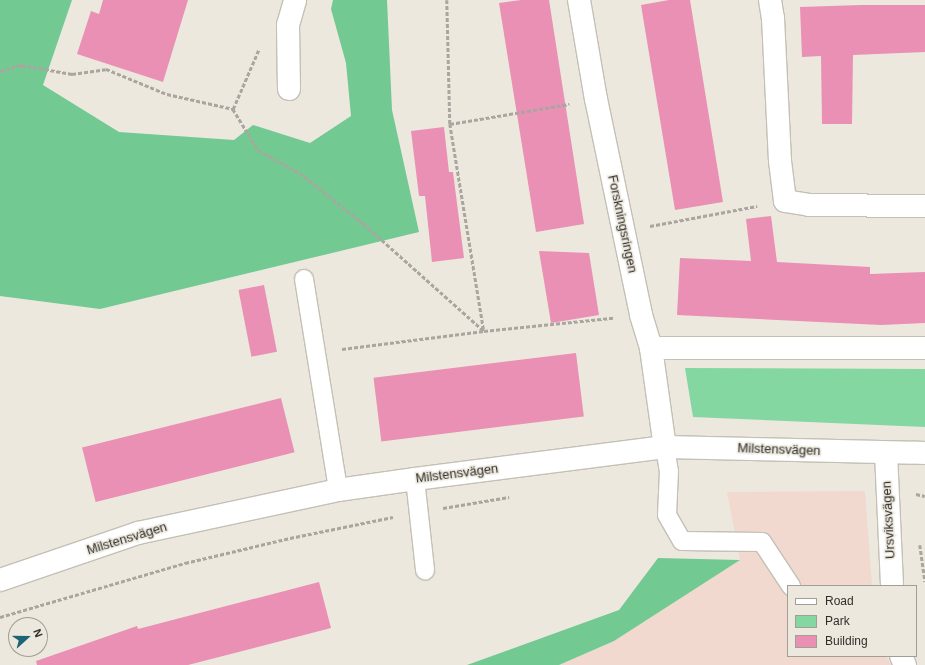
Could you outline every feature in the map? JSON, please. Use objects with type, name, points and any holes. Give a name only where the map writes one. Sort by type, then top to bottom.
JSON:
[{"type":"street","points":[[290,89],[288,25],[295,0]]},
{"type":"street","name":"Forskningsringen","points":[[579,0],[596,99],[641,315],[651,348],[665,447]]},
{"type":"street","points":[[770,0],[773,18],[780,161],[785,200],[809,205],[925,206]]},
{"type":"street","points":[[651,348],[925,348]]},
{"type":"street","name":"Milstensvägen","points":[[0,580],[138,533],[338,490],[415,479],[665,447],[925,453]]},
{"type":"street","name":"Ursviksvägen","points":[[886,453],[892,585]]},
{"type":"lane","points":[[304,279],[338,490]]},
{"type":"lane","points":[[665,447],[669,471],[667,515],[682,541],[762,542],[790,585]]},
{"type":"lane","points":[[415,479],[425,570]]},
{"type":"path","points":[[447,0],[450,124],[484,331]]},
{"type":"path","points":[[233,109],[261,44]]},
{"type":"path","points":[[0,71],[20,65],[72,74],[106,69],[167,94],[233,109],[258,150],[300,172],[318,186],[364,224],[484,331]]},
{"type":"path","points":[[450,124],[596,99]]},
{"type":"path","points":[[647,226],[785,200]]},
{"type":"path","points":[[315,352],[484,331],[641,315]]},
{"type":"path","points":[[914,494],[925,496]]},
{"type":"shaded area","points":[[865,491],[872,585],[787,585],[787,657],[887,657],[891,665],[559,665],[614,641],[740,560],[727,492]]},
{"type":"green space","points":[[0,0],[72,0],[43,85],[119,132],[234,140],[253,125],[310,143],[351,116],[346,63],[331,9],[333,0],[387,0],[392,110],[419,232],[100,309],[0,296]]},
{"type":"green space","points":[[685,368],[925,369],[925,427],[693,417]]},
{"type":"green space","points":[[658,558],[740,560],[614,641],[559,665],[467,665],[619,610]]},
{"type":"building","points":[[103,0],[188,0],[163,82],[77,54],[91,11],[99,14]]},
{"type":"building","points":[[521,0],[549,0],[584,224],[536,232],[499,3]]},
{"type":"building","points":[[669,0],[690,0],[723,202],[675,210],[641,5]]},
{"type":"building","points":[[925,5],[925,52],[853,55],[852,124],[822,124],[821,56],[802,57],[800,7]]},
{"type":"building","points":[[444,127],[449,172],[453,172],[464,258],[432,262],[425,196],[419,196],[411,131]]},
{"type":"building","points":[[771,216],[777,262],[870,267],[870,274],[925,272],[925,323],[881,325],[677,315],[680,258],[751,261],[746,219]]},
{"type":"building","points":[[539,251],[589,253],[599,315],[551,323]]},
{"type":"building","points":[[264,285],[277,352],[251,357],[238,290]]},
{"type":"building","points":[[576,353],[584,417],[381,441],[374,378]]},
{"type":"building","points":[[281,398],[295,452],[96,502],[82,448]]},
{"type":"building","points":[[319,582],[331,628],[188,665],[37,665],[36,661],[137,626],[138,629]]}]
